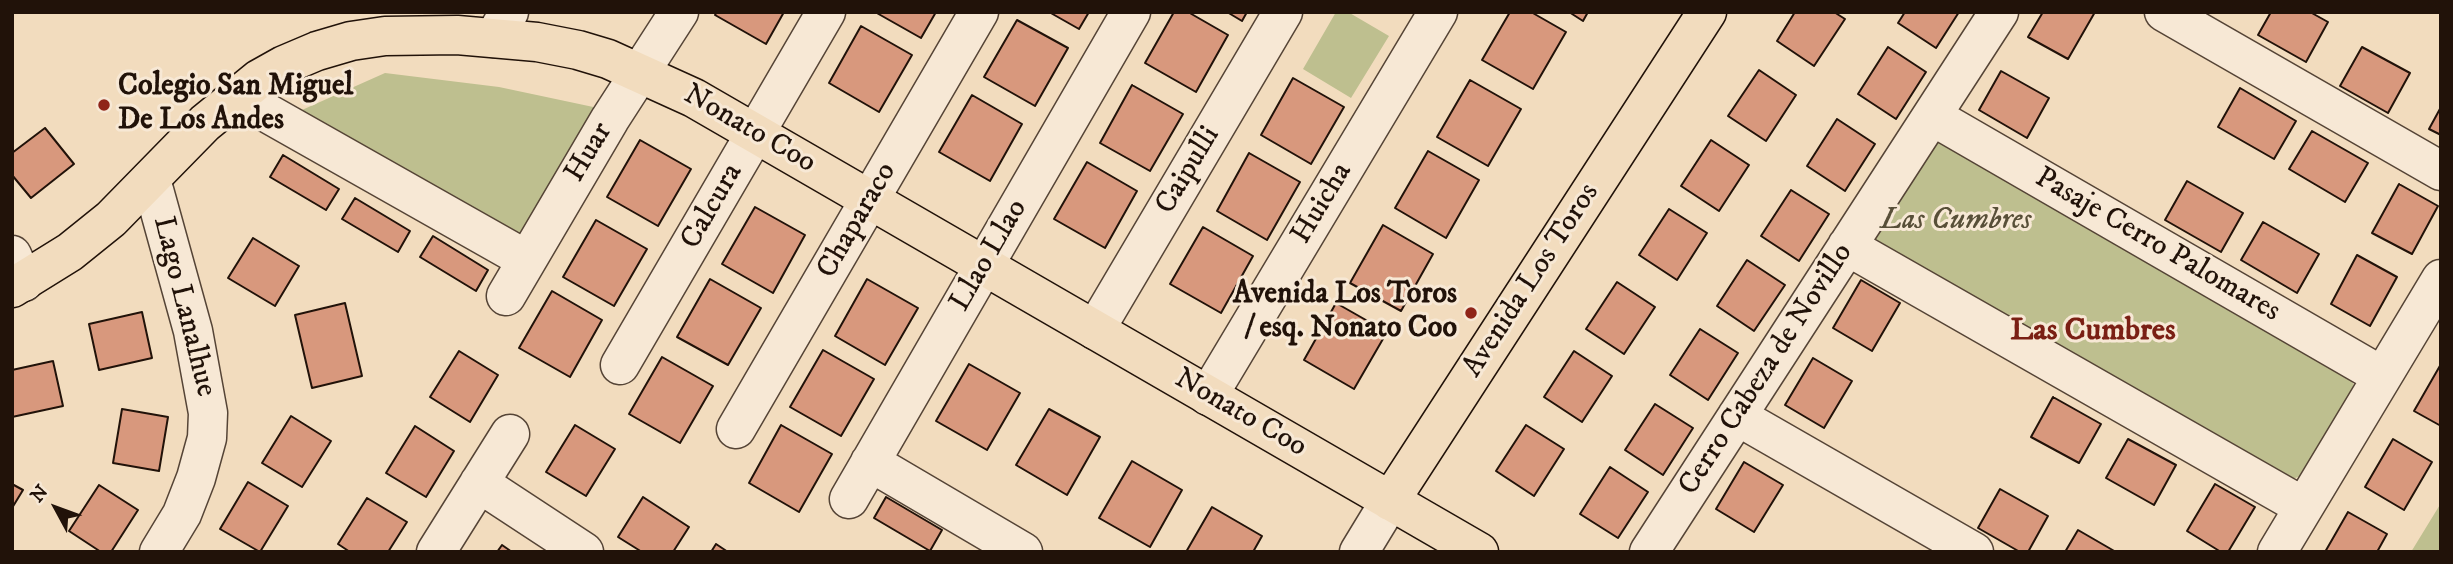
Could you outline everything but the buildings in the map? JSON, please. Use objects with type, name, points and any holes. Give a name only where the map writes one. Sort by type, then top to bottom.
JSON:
[{"type":"main road","name":"Avenida Los Toros","points":[[1390,501],[1707,12]]},
{"type":"main road","name":"Nonato Coo","points":[[16,275],[71,252],[111,219],[205,123],[237,96],[284,65],[351,41],[502,25],[537,42],[578,50],[640,72],[694,98],[1479,552]]},
{"type":"street","name":"Huar","points":[[506,296],[678,12]]},
{"type":"street","name":"Calcura","points":[[620,365],[827,12]]},
{"type":"street","name":"Chaparaco","points":[[736,429],[979,12]]},
{"type":"street","name":"Llao Llao","points":[[849,499],[1131,12]]},
{"type":"street","name":"Caipulli","points":[[1095,330],[1283,12]]},
{"type":"street","name":"Huicha","points":[[1208,396],[1437,12]]},
{"type":"street","name":"Cerro Cabeza de Novillo","points":[[1649,552],[1999,12]]},
{"type":"street","points":[[2164,12],[2441,171]]},
{"type":"street","points":[[237,96],[527,260]]},
{"type":"street","name":"Pasaje Cerro Palomares","points":[[1932,116],[2382,376]]},
{"type":"street","name":"Lago Lanalhue","points":[[151,179],[193,331],[208,412],[207,438],[197,478],[182,514],[159,552]]},
{"type":"street","points":[[1847,246],[2304,507]]},
{"type":"street","points":[[2277,552],[2441,279]]},
{"type":"street","points":[[1737,416],[1974,552]]},
{"type":"street","points":[[436,552],[510,434]]},
{"type":"street","points":[[870,462],[1023,552]]},
{"type":"street","points":[[479,483],[584,552]]},
{"type":"street","name":"Avenida Los Toros","points":[[1359,552],[1390,501]]},
{"type":"green space","points":[[1336,12],[1348,12],[1389,36],[1351,98],[1303,69]]},
{"type":"green space","points":[[385,73],[499,87],[598,108],[521,243],[293,114]]},
{"type":"green space","name":"Las Cumbres","points":[[1943,141],[2347,375],[2354,385],[2301,476],[2283,482],[1875,249],[1873,234],[1932,142]]},
{"type":"green space","points":[[2441,503],[2441,552],[2411,552]]},
{"type":"place","name":"Colegio San Miguel De Los Andes","points":[[104,105]]},
{"type":"place","name":"Avenida Los Toros / esq. Nonato Coo","points":[[1471,313]]},
{"type":"district","name":"Las Cumbres","points":[[2093,332]]}]
